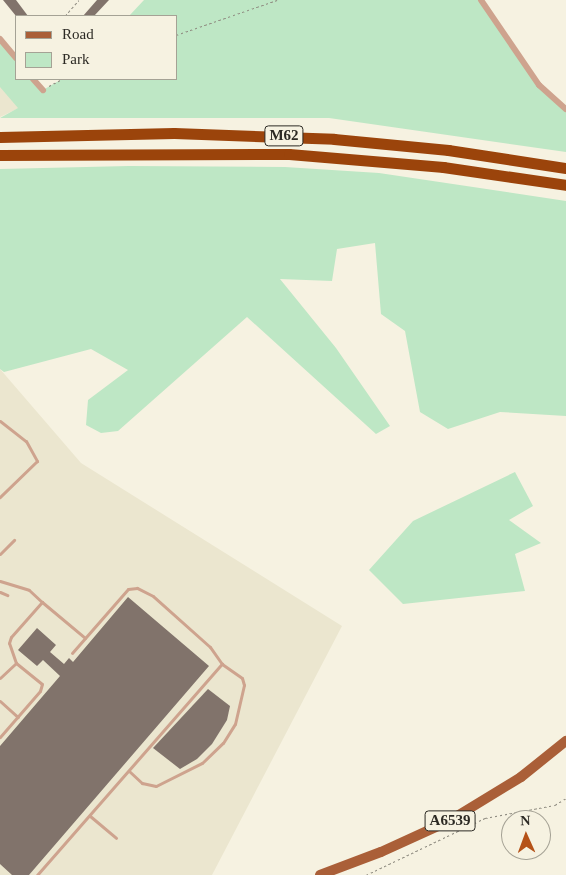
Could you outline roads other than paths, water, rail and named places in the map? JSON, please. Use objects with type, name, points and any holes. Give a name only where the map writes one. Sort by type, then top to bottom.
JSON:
[{"type":"highway","name":"M62","points":[[0,137],[174,133],[325,138],[448,150],[566,168]]},
{"type":"highway","name":"M62","points":[[0,155],[200,152],[298,154],[443,167],[566,185]]},
{"type":"main road","name":"A6539","points":[[320,875],[382,852],[449,821],[521,777],[566,741]]},
{"type":"street","points":[[481,0],[539,85],[566,109]]},
{"type":"street","points":[[0,39],[15,57]]},
{"type":"street","points":[[35,80],[43,90]]},
{"type":"lane","points":[[0,421],[26,441],[37,461],[0,497]]},
{"type":"lane","points":[[0,554],[14,540]]},
{"type":"lane","points":[[0,581],[28,590],[85,638]]},
{"type":"lane","points":[[72,653],[128,589],[137,588],[153,596],[210,647],[222,664],[242,678],[244,685],[235,724],[223,743],[202,763],[156,786],[142,783],[129,771]]},
{"type":"lane","points":[[0,592],[7,595]]},
{"type":"lane","points":[[0,737],[18,717],[42,684],[16,664],[9,643],[11,637],[42,602]]},
{"type":"lane","points":[[0,678],[16,664]]},
{"type":"lane","points":[[37,875],[222,664]]},
{"type":"lane","points":[[0,701],[18,717]]},
{"type":"lane","points":[[90,816],[116,838]]}]
